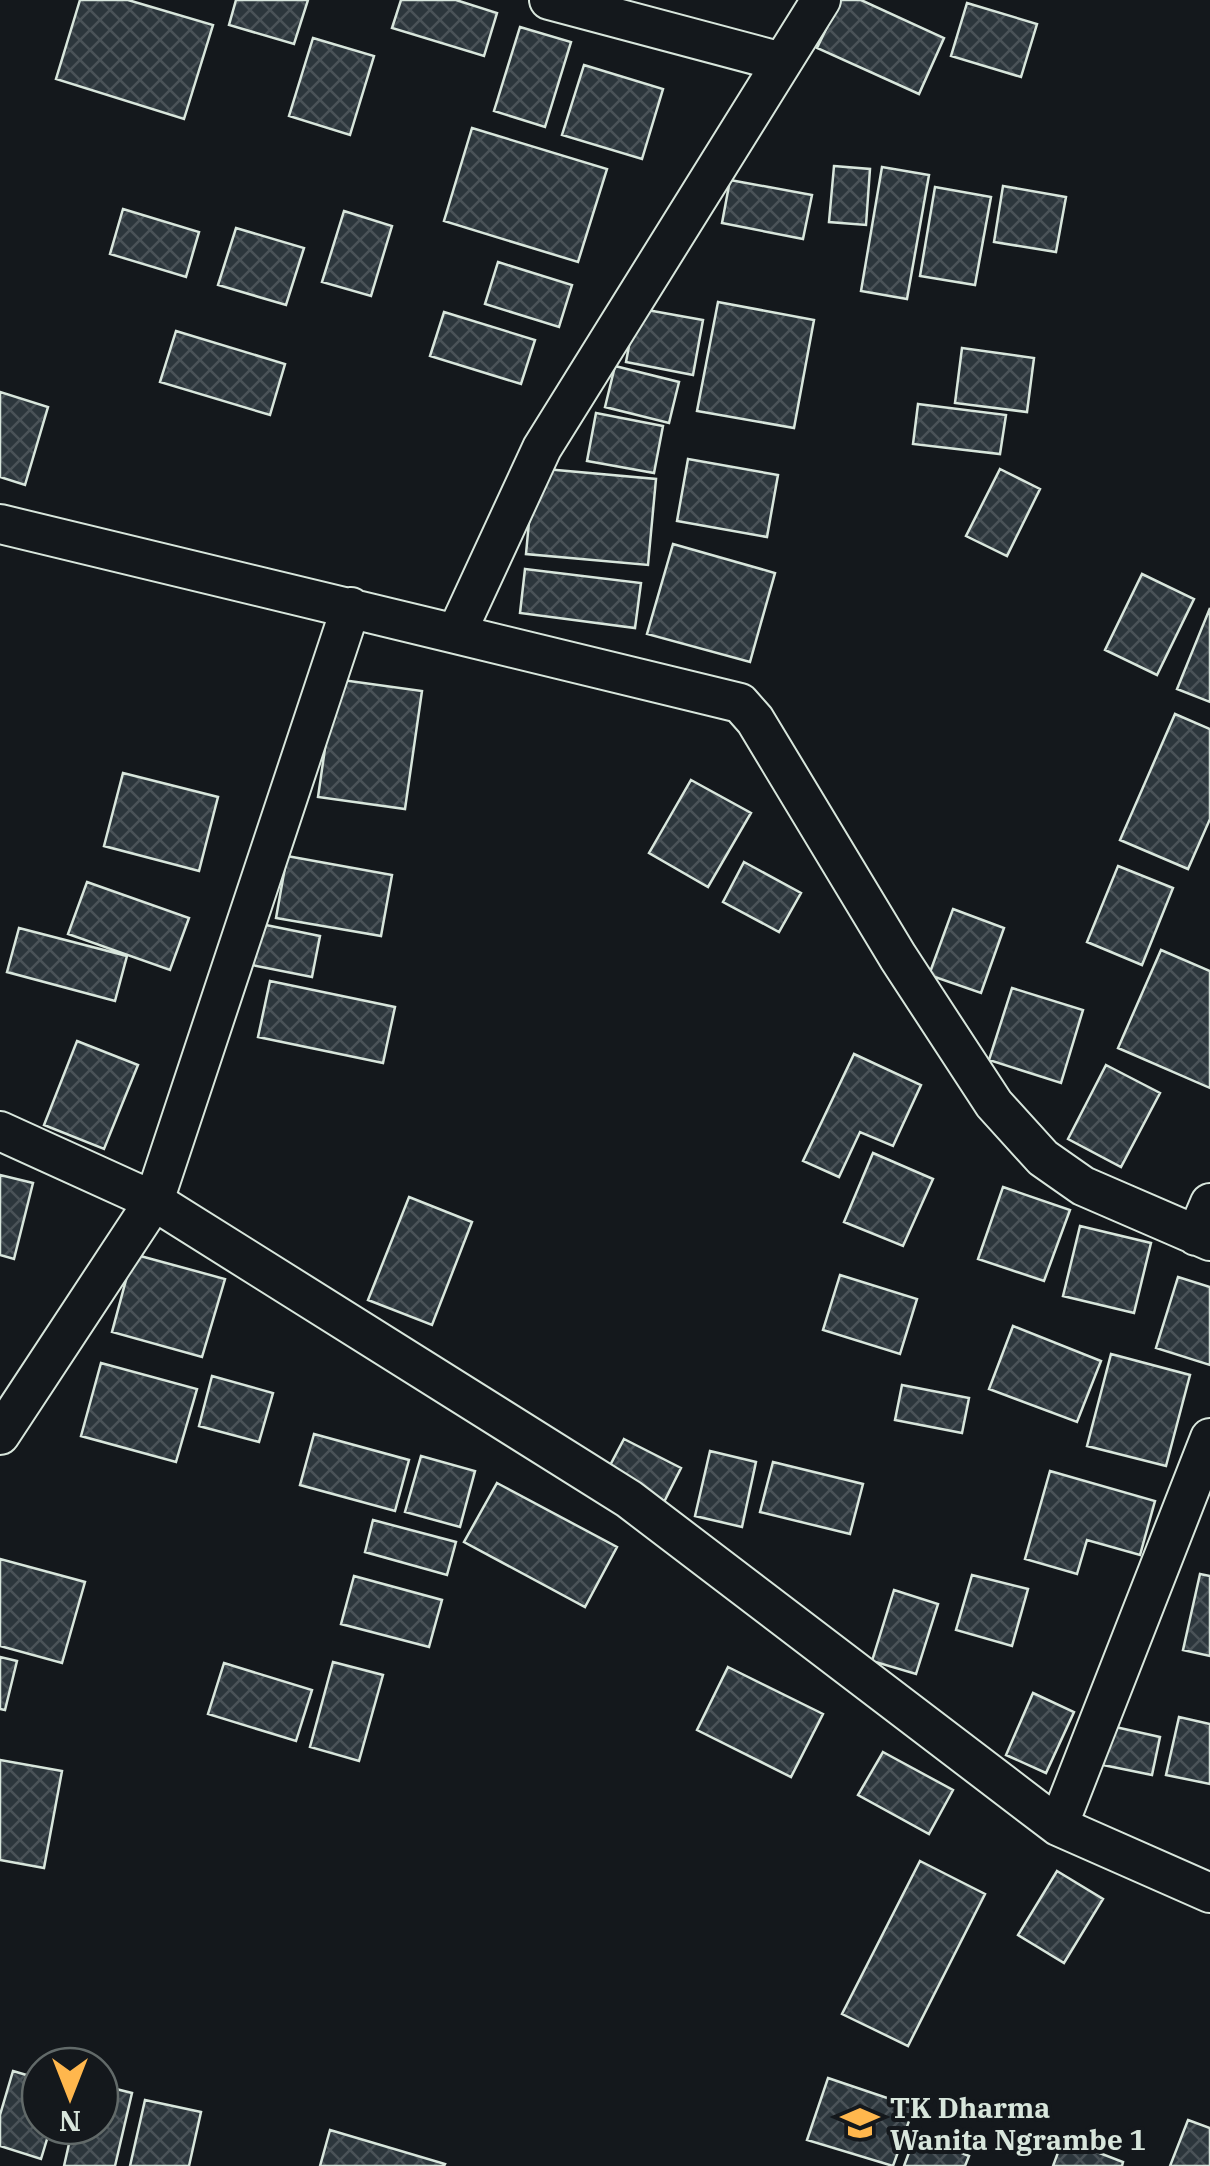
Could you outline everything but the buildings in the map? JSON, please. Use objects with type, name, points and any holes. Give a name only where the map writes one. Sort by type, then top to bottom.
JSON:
[{"type":"street","points":[[549,0],[782,62]]},
{"type":"street","points":[[456,634],[542,448],[821,0]]},
{"type":"street","points":[[0,524],[740,704],[755,720],[898,957],[994,1104],[1043,1158],[1082,1186],[1205,1226]]},
{"type":"street","points":[[0,1435],[154,1202],[351,607]]},
{"type":"street","points":[[0,1131],[154,1202],[629,1500],[1058,1826],[1210,1893]]},
{"type":"street","points":[[1058,1826],[1210,1438]]},
{"type":"place","name":"TK Dharma Wanita Ngrambe 1","points":[[860,2123]]}]
